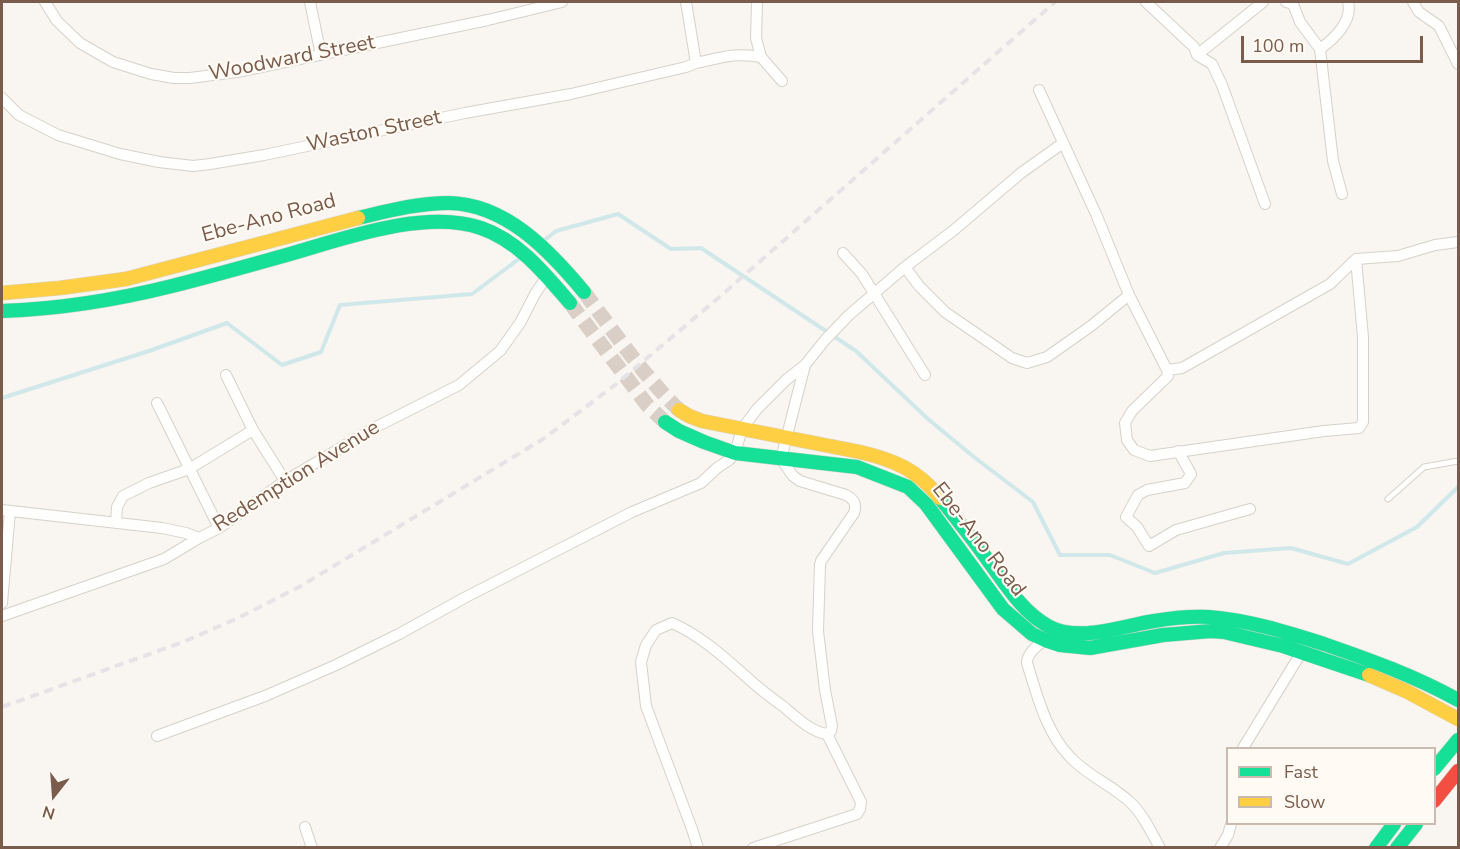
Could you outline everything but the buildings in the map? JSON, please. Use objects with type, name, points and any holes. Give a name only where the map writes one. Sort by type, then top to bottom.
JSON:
[{"type":"main road","name":"Ebe-Ano Road","points":[[2,293],[39,292],[120,280],[325,225],[401,208],[432,204],[461,204],[491,212],[541,246],[571,275],[584,292]]},
{"type":"main road","name":"Ebe-Ano Road","points":[[2,311],[74,306],[116,299],[365,234],[412,224],[441,221],[482,228],[503,238],[547,276]]},
{"type":"main road","points":[[547,276],[570,303]]},
{"type":"main road","name":"Ebe-Ano Road","points":[[679,410],[702,421],[890,459],[929,484],[1015,597],[1036,618],[1064,633],[1091,633],[1163,618],[1212,617],[1232,620],[1297,635],[1356,655],[1406,674],[1458,700]]},
{"type":"main road","name":"Ebe-Ano Road","points":[[665,422],[679,431],[735,453],[857,467],[908,487],[926,504],[1003,609],[1032,634],[1045,640],[1060,645],[1090,648],[1163,635],[1224,632],[1283,646],[1374,677],[1458,719]]},
{"type":"main road","points":[[1436,767],[1458,740]]},
{"type":"main road","points":[[1436,798],[1458,771]]},
{"type":"main road","points":[[1376,848],[1393,825]]},
{"type":"main road","points":[[1397,848],[1415,825]]},
{"type":"street","name":"Woodward Street","points":[[45,2],[57,21],[80,43],[113,62],[151,74],[174,78],[237,72],[488,20],[562,2]]},
{"type":"street","points":[[310,2],[321,55]]},
{"type":"street","points":[[686,2],[696,63]]},
{"type":"street","points":[[757,2],[756,38],[761,57],[782,81]]},
{"type":"street","points":[[1146,2],[1194,47],[1197,55],[1212,64],[1222,85],[1265,204]]},
{"type":"street","points":[[1197,55],[1263,2]]},
{"type":"street","points":[[1286,2],[1293,4],[1300,22],[1320,49],[1333,161],[1342,194]]},
{"type":"street","points":[[1320,49],[1334,39],[1349,14],[1348,2]]},
{"type":"street","points":[[1413,2],[1419,12],[1439,26],[1458,64]]},
{"type":"street","name":"Waston Street","points":[[2,98],[19,115],[58,135],[120,154],[193,166],[264,155],[465,113],[571,94],[682,69],[696,63],[745,54],[761,57]]},
{"type":"street","points":[[1039,90],[1096,214],[1129,295],[1167,370],[1168,376],[1132,411],[1125,423],[1127,440],[1134,450],[1150,456],[1359,428],[1363,422],[1363,337],[1356,259]]},
{"type":"street","points":[[157,736],[265,696],[336,665],[632,512],[701,483],[735,453],[742,429],[764,402],[805,365],[849,315],[1021,173],[1063,144]]},
{"type":"street","points":[[1167,370],[1182,368],[1330,284],[1356,259],[1398,256],[1435,245],[1458,242]]},
{"type":"street","points":[[843,253],[875,293],[925,375]]},
{"type":"street","points":[[905,267],[919,286],[945,312],[1012,358],[1027,363],[1047,357],[1129,295]]},
{"type":"street","name":"Redemption Avenue","points":[[2,616],[164,559],[219,528],[285,481],[376,427],[459,385],[500,351],[520,323],[534,294],[547,276]]},
{"type":"street","points":[[805,365],[781,459],[793,476],[800,481],[846,495],[852,498],[856,507],[820,565],[818,631],[832,726],[831,731],[827,734]]},
{"type":"street","points":[[226,375],[254,430],[285,481]]},
{"type":"street","points":[[157,403],[219,528]]},
{"type":"street","points":[[117,523],[117,507],[123,496],[149,483],[189,469],[254,430]]},
{"type":"street","points":[[1178,451],[1191,474],[1185,483],[1147,490],[1138,495],[1126,517],[1137,527],[1149,546],[1176,530],[1250,509]]},
{"type":"street","points":[[2,603],[6,511],[162,528],[199,538]]},
{"type":"street","points":[[698,848],[646,706],[641,662],[646,645],[656,630],[672,623],[682,627],[733,664],[794,716],[827,734],[861,802],[859,812],[856,814],[753,848]]},
{"type":"street","points":[[1045,640],[1031,653],[1027,663],[1050,728],[1070,757],[1132,804],[1160,848]]},
{"type":"street","points":[[1244,747],[1301,653]]},
{"type":"street","points":[[1220,848],[1231,825]]},
{"type":"street","points":[[305,827],[312,848]]},
{"type":"lane","points":[[1388,499],[1424,467],[1458,461]]},
{"type":"waterway","points":[[541,243],[556,231],[618,214],[671,249],[701,248],[856,351],[928,419],[1033,502],[1060,555],[1110,555],[1155,573],[1224,553],[1291,548],[1348,564],[1417,527],[1458,487]]},
{"type":"waterway","points":[[2,398],[149,351],[227,323],[282,365],[321,352],[340,305],[472,294],[523,256]]},
{"type":"tunnel","points":[[584,292],[641,368],[679,410]]},
{"type":"tunnel","points":[[570,303],[648,406],[665,422]]},
{"type":"railway","points":[[2,707],[183,642],[236,619],[301,586],[543,439],[615,385],[716,300],[1055,2]]},
{"type":"traffic: fast","points":[[358,218],[426,204],[470,205],[508,221],[525,233],[557,261],[584,292]]},
{"type":"traffic: fast","points":[[2,311],[67,306],[130,296],[360,234],[386,228],[435,222],[459,223],[481,228],[507,241],[530,260],[570,303]]},
{"type":"traffic: fast","points":[[665,422],[679,431],[735,453],[857,467],[908,487],[926,504],[1003,609],[1032,634],[1045,640],[1060,645],[1090,648],[1163,635],[1224,632],[1283,646],[1369,675]]},
{"type":"traffic: fast","points":[[940,498],[1022,605],[1038,620],[1060,631],[1100,632],[1188,617],[1238,621],[1295,635],[1358,656],[1409,676],[1458,700]]},
{"type":"traffic: fast","points":[[1436,767],[1458,740]]},
{"type":"traffic: fast","points":[[1376,848],[1393,825]]},
{"type":"traffic: fast","points":[[1397,848],[1415,825]]},
{"type":"traffic: slow","points":[[2,293],[126,279],[358,218]]},
{"type":"traffic: slow","points":[[679,410],[702,421],[860,452],[884,459],[914,473],[940,498]]},
{"type":"traffic: slow","points":[[1369,675],[1406,691],[1458,719]]},
{"type":"traffic: jam","points":[[1436,798],[1458,771]]}]
